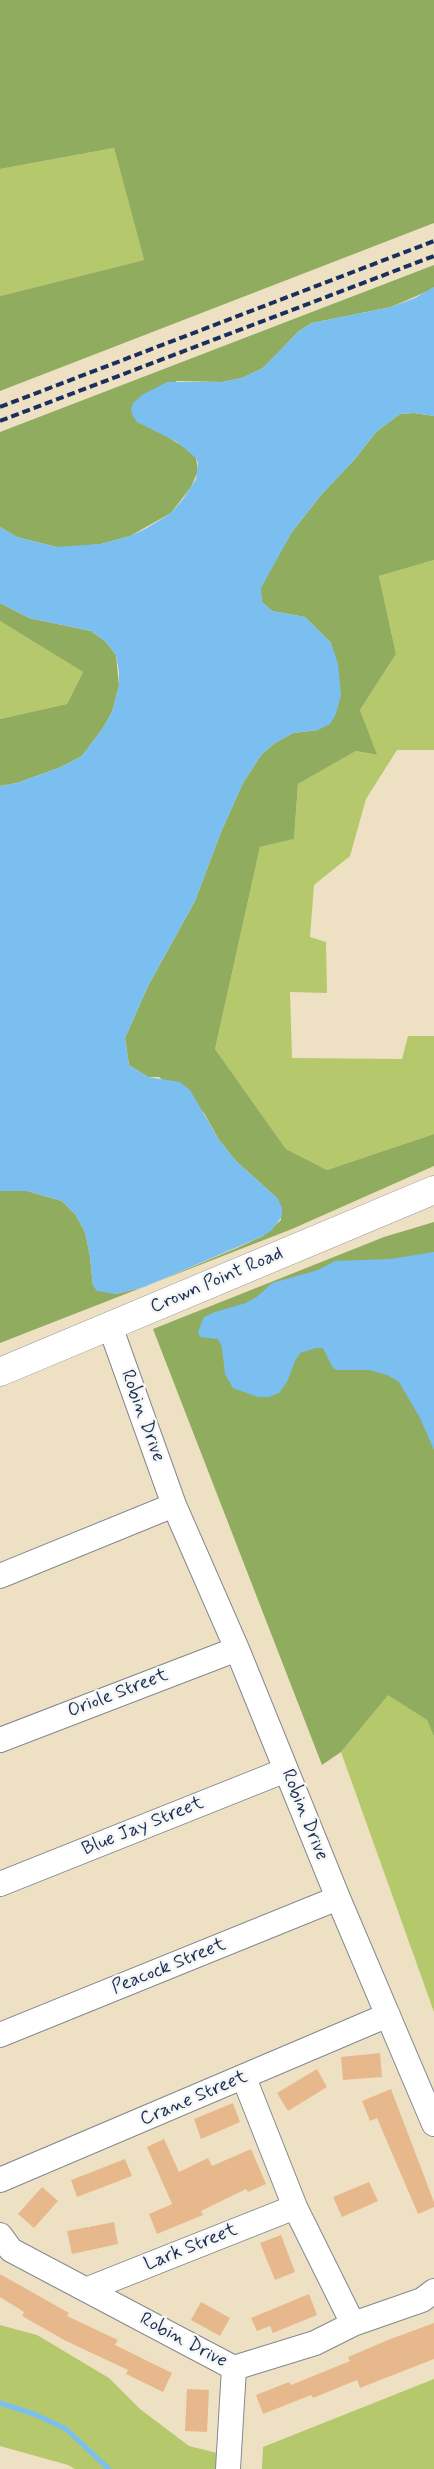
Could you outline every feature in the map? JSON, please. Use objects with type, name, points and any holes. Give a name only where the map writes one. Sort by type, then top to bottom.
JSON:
[{"type":"main road","name":"Crown Point Road","points":[[0,1372],[434,1190]]},
{"type":"street","name":"Robin Drive","points":[[110,1326],[174,1506],[237,1649],[338,1898],[434,2124]]},
{"type":"street","points":[[0,1576],[174,1506]]},
{"type":"street","name":"Oriole Street","points":[[0,1740],[237,1649]]},
{"type":"street","name":"Blue Jay Street","points":[[0,1884],[286,1770]]},
{"type":"street","name":"Peacock Street","points":[[0,2036],[338,1898]]},
{"type":"street","name":"Crane Street","points":[[0,2180],[388,2016]]},
{"type":"street","points":[[244,2078],[295,2207],[353,2324]]},
{"type":"street","name":"Lark Street","points":[[88,2289],[295,2207]]},
{"type":"street","name":"Robin Drive","points":[[0,2235],[11,2250],[88,2289],[234,2368],[315,2343],[353,2324],[422,2300],[434,2291]]},
{"type":"street","points":[[228,2469],[234,2368]]},
{"type":"green space","points":[[0,0],[434,0],[434,223],[0,391],[0,296],[144,260],[114,148],[0,169]]},
{"type":"green space","points":[[114,148],[144,260],[0,296],[0,169]]},
{"type":"green space","points":[[434,265],[434,287],[428,291],[391,307],[312,323],[299,331],[263,368],[242,378],[222,382],[176,381],[153,428],[189,450],[196,458],[198,471],[191,487],[171,513],[130,536],[101,544],[72,547],[56,547],[17,537],[0,527],[0,432]]},
{"type":"green space","points":[[414,413],[434,416],[434,560],[379,576],[396,654],[360,710],[377,755],[356,751],[298,784],[294,839],[260,847],[215,1049],[286,1149],[327,1170],[434,1134],[434,1166],[292,1229],[152,1284],[263,1236],[281,1220],[278,1199],[236,1161],[219,1140],[204,1113],[159,1077],[148,1077],[129,1065],[125,1038],[148,986],[195,901],[221,832],[243,783],[261,755],[275,743],[293,733],[318,730],[331,643],[305,617],[272,611],[262,602],[260,588],[292,532],[321,495],[355,459],[376,432],[400,414]]},
{"type":"green space","points":[[434,560],[434,750],[397,750],[366,799],[350,856],[314,885],[310,937],[326,942],[327,993],[290,992],[292,1058],[402,1059],[408,1036],[434,1036],[434,1134],[327,1170],[286,1149],[215,1049],[260,847],[294,839],[298,784],[356,751],[376,755],[360,710],[396,654],[379,576]]},
{"type":"green space","points":[[0,603],[29,618],[91,631],[106,642],[116,655],[119,686],[112,712],[103,728],[82,756],[61,767],[17,783],[0,786],[0,719],[67,704],[83,672],[0,621]]},
{"type":"green space","points":[[0,621],[83,672],[67,704],[0,719]]},
{"type":"green space","points":[[0,1191],[27,1191],[62,1201],[75,1214],[85,1232],[93,1286],[116,1294],[142,1287],[0,1343]]},
{"type":"green space","points":[[434,1222],[434,1737],[427,1720],[388,1695],[341,1752],[322,1765],[153,1329],[384,1237]]},
{"type":"green space","points":[[388,1694],[427,1720],[434,1737],[434,2012],[341,1752]]},
{"type":"green space","points":[[0,2325],[37,2335],[109,2378],[140,2409],[189,2446],[217,2453],[217,2469],[75,2469],[68,2465],[0,2446]]},
{"type":"green space","points":[[434,2379],[434,2469],[262,2469],[263,2447]]},
{"type":"water","points":[[434,287],[434,416],[414,413],[400,414],[376,432],[355,459],[321,495],[292,532],[261,588],[262,602],[272,611],[305,617],[331,643],[338,664],[341,695],[336,714],[330,724],[318,730],[293,733],[275,743],[261,755],[243,783],[221,832],[195,901],[148,986],[125,1038],[129,1065],[148,1077],[180,1082],[190,1090],[219,1140],[236,1161],[278,1199],[282,1208],[282,1216],[272,1230],[263,1236],[144,1287],[116,1294],[97,1291],[93,1286],[85,1232],[75,1214],[62,1201],[27,1191],[0,1191],[0,786],[17,783],[61,767],[82,756],[103,728],[112,712],[119,686],[119,672],[116,655],[106,642],[91,631],[29,618],[0,603],[0,527],[17,537],[56,547],[101,544],[130,536],[147,528],[171,513],[183,499],[196,479],[198,463],[196,458],[177,442],[137,422],[131,410],[133,403],[142,395],[167,382],[222,382],[242,378],[263,368],[299,331],[312,323],[391,307],[415,298]]},
{"type":"water","points":[[434,1252],[434,1450],[420,1418],[399,1382],[387,1375],[369,1370],[338,1370],[333,1368],[323,1348],[316,1348],[300,1353],[287,1382],[279,1393],[269,1397],[258,1397],[233,1388],[225,1374],[222,1347],[218,1339],[200,1337],[198,1332],[204,1317],[246,1303],[258,1296],[272,1283],[318,1270],[335,1261],[390,1259]]},
{"type":"building","points":[[380,2053],[382,2077],[343,2080],[341,2057]]},
{"type":"building","points":[[317,2069],[327,2087],[288,2111],[277,2093]]},
{"type":"building","points":[[391,2089],[434,2202],[434,2207],[418,2214],[377,2118],[370,2121],[362,2101]]},
{"type":"building","points":[[233,2103],[240,2122],[201,2139],[194,2119]]},
{"type":"building","points":[[164,2139],[179,2172],[208,2158],[212,2166],[251,2149],[266,2184],[248,2192],[246,2189],[201,2211],[203,2215],[157,2234],[149,2214],[172,2204],[147,2147]]},
{"type":"building","points":[[125,2159],[132,2176],[77,2197],[71,2180]]},
{"type":"building","points":[[369,2182],[378,2201],[342,2217],[333,2197]]},
{"type":"building","points":[[42,2187],[58,2201],[34,2228],[18,2214]]},
{"type":"building","points":[[114,2222],[118,2244],[72,2254],[67,2231],[88,2227],[89,2229],[89,2227]]},
{"type":"building","points":[[281,2235],[295,2272],[275,2280],[260,2243]]},
{"type":"building","points":[[0,2274],[69,2313],[67,2316],[118,2340],[115,2345],[172,2373],[163,2392],[126,2374],[128,2370],[66,2341],[22,2316],[24,2312],[0,2297]]},
{"type":"building","points":[[309,2294],[317,2315],[273,2333],[270,2326],[257,2331],[251,2318]]},
{"type":"building","points":[[201,2302],[230,2318],[220,2336],[191,2320]]},
{"type":"building","points":[[434,2323],[434,2359],[360,2388],[357,2380],[313,2398],[311,2395],[263,2414],[256,2395],[289,2382],[291,2385],[350,2361],[348,2357]]},
{"type":"building","points":[[187,2389],[209,2390],[207,2432],[185,2431]]},
{"type":"waterway","points":[[0,2403],[34,2414],[66,2429],[109,2469]]},
{"type":"railway","points":[[0,407],[434,241]]},
{"type":"railway","points":[[0,421],[434,256]]}]
